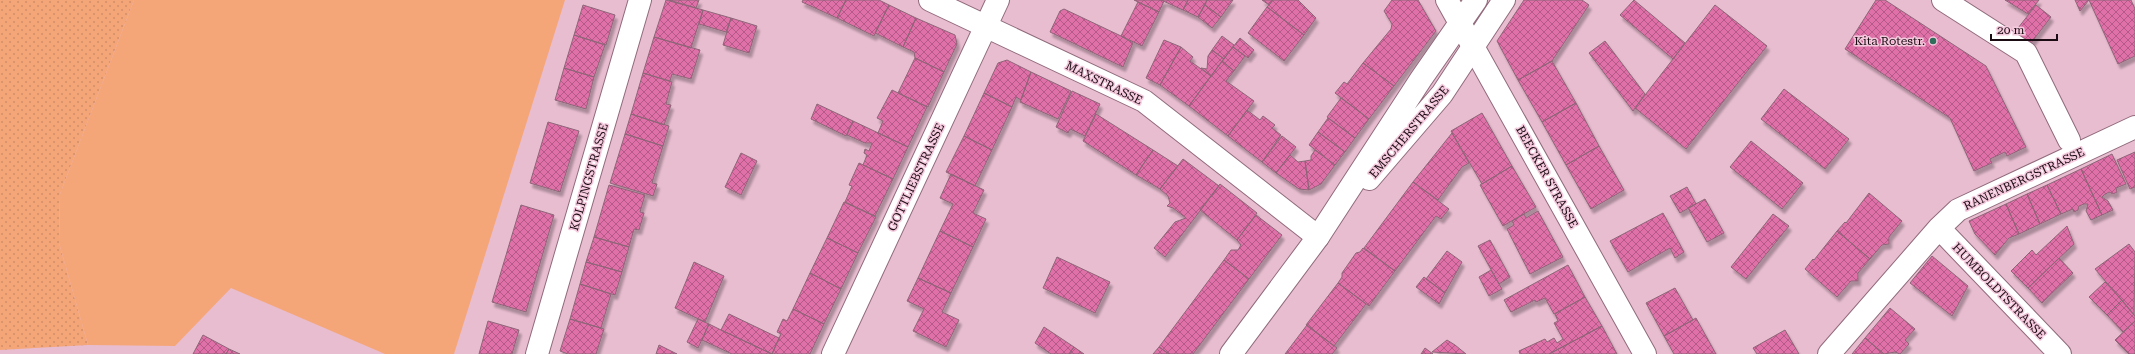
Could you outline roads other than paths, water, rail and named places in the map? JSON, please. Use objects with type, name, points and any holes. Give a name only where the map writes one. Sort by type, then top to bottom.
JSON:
[{"type":"street","name":"KOLPINGSTRASSE","points":[[537,354],[640,0]]},
{"type":"street","name":"MAXSTRASSE","points":[[930,0],[986,25],[1144,101],[1318,237]]},
{"type":"street","name":"GOTTLIEBSTRASSE","points":[[833,354],[998,0]]},
{"type":"street","name":"BEECKER STRASSE","points":[[1447,0],[1461,22],[1645,354]]},
{"type":"street","name":"EMSCHERSTRASSE","points":[[1231,354],[1318,237],[1421,79],[1476,0]]},
{"type":"street","name":"EMSCHERSTRASSE","points":[[1318,237],[1433,107],[1504,0]]},
{"type":"street","points":[[1943,0],[2026,53],[2069,140]]},
{"type":"street","name":"RANENBERGSTRASSE","points":[[1830,354],[1939,228],[1958,210],[2135,127]]},
{"type":"street","name":"HUMBOLDTSTRASSE","points":[[1939,228],[2060,354]]},
{"type":"place","name":"Kita Rotestr.","points":[[1933,41]]}]
